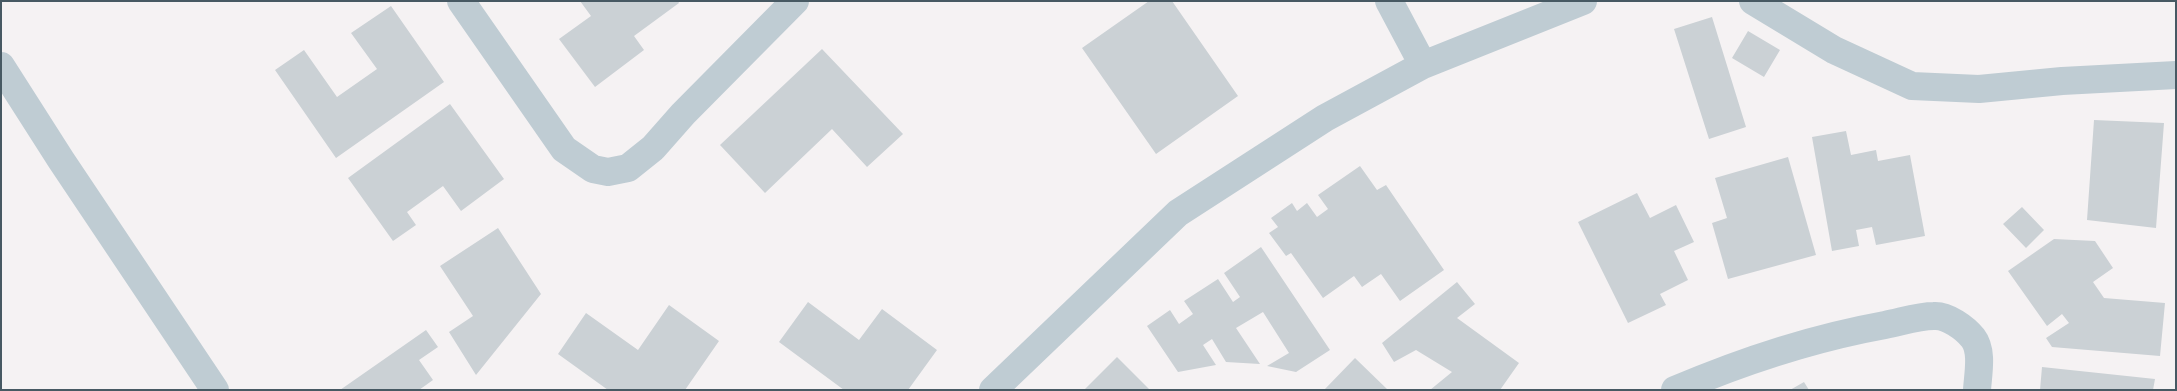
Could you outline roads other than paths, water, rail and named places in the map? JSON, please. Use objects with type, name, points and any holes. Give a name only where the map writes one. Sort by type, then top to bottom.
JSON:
[{"type":"street","points":[[461,1],[564,149],[593,169],[608,172],[628,168],[653,148],[683,114],[794,1]]},
{"type":"street","points":[[1389,1],[1423,65]]},
{"type":"street","points":[[993,390],[1178,213],[1325,118],[1423,65],[1583,1]]},
{"type":"street","points":[[1753,1],[1834,50],[1912,86],[1979,89],[2062,81],[2176,75]]},
{"type":"street","points":[[1,66],[61,160],[215,390]]},
{"type":"street","points":[[1675,390],[1728,367],[1838,333],[1936,315],[1965,330],[1974,339],[1979,350],[1977,390]]}]
